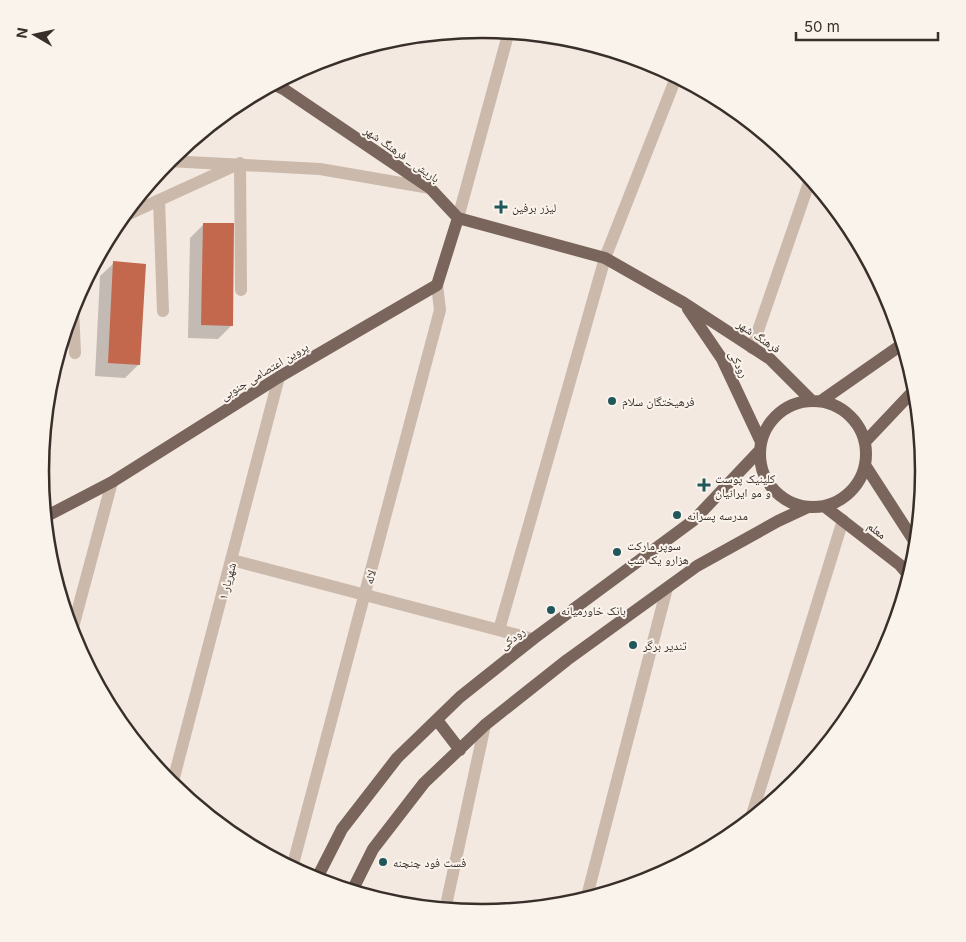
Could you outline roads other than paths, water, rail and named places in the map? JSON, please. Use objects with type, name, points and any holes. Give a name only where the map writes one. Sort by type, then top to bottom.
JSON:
[{"type":"main road","name":"باریش _ فرهنگ شهر","points":[[280,88],[430,188],[458,218]]},
{"type":"main road","points":[[437,285],[458,218],[605,258],[684,303]]},
{"type":"main road","name":"پروین اعتصامی جنوبی","points":[[52,514],[112,482],[278,377],[437,285]]},
{"type":"main road","name":"فرهنگ شهر","points":[[684,303],[770,359],[816,400]]},
{"type":"main road","name":"رودکی","points":[[684,303],[722,359],[761,446]]},
{"type":"main road","points":[[816,400],[845,410],[858,424],[866,442],[865,464],[855,487],[836,502],[824,506],[808,507],[795,504],[783,498],[773,488],[761,464],[761,446],[765,431],[779,412],[800,402],[816,400],[898,347]]},
{"type":"main road","points":[[866,442],[910,395]]},
{"type":"main road","name":"رودکى","points":[[320,873],[342,828],[397,758],[460,697],[533,639],[694,520],[761,446]]},
{"type":"main road","name":"معلم","points":[[865,464],[912,536]]},
{"type":"main road","name":"معلم","points":[[824,506],[900,565],[905,571]]},
{"type":"main road","points":[[355,885],[373,849],[424,784],[485,725],[567,660],[697,566],[778,521],[808,507]]},
{"type":"main road","points":[[437,720],[460,750]]},
{"type":"street","points":[[458,218],[507,38]]},
{"type":"street","points":[[499,630],[605,258],[675,82]]},
{"type":"street","points":[[179,161],[320,169],[430,188]]},
{"type":"street","points":[[137,210],[240,164]]},
{"type":"street","points":[[240,164],[241,290]]},
{"type":"street","points":[[752,348],[808,184]]},
{"type":"street","points":[[160,200],[163,312]]},
{"type":"street","name":"لاله","points":[[294,861],[440,310],[437,285]]},
{"type":"street","points":[[74,329],[75,353]]},
{"type":"street","name":"شهریار ۱","points":[[175,776],[278,377]]},
{"type":"street","points":[[76,618],[112,482]]},
{"type":"street","points":[[753,810],[843,520]]},
{"type":"street","points":[[232,560],[533,639]]},
{"type":"street","points":[[588,892],[666,588]]},
{"type":"street","points":[[446,903],[485,725]]},
{"type":"place","name":"لیزر برفین","points":[[501,207]]},
{"type":"place","name":"فرهیختگان سلام","points":[[612,401]]},
{"type":"place","name":"کلینیک پوست و مو ایرانیان","points":[[704,485]]},
{"type":"place","name":"مدرسه پسرانه","points":[[677,515]]},
{"type":"place","name":"سوپر مارکت هزارو یک شب","points":[[617,552]]},
{"type":"place","name":"بانک خاورمیانه","points":[[551,610]]},
{"type":"place","name":"تندیر برگر","points":[[633,645]]},
{"type":"place","name":"فست فود چنچنه","points":[[383,862]]}]
